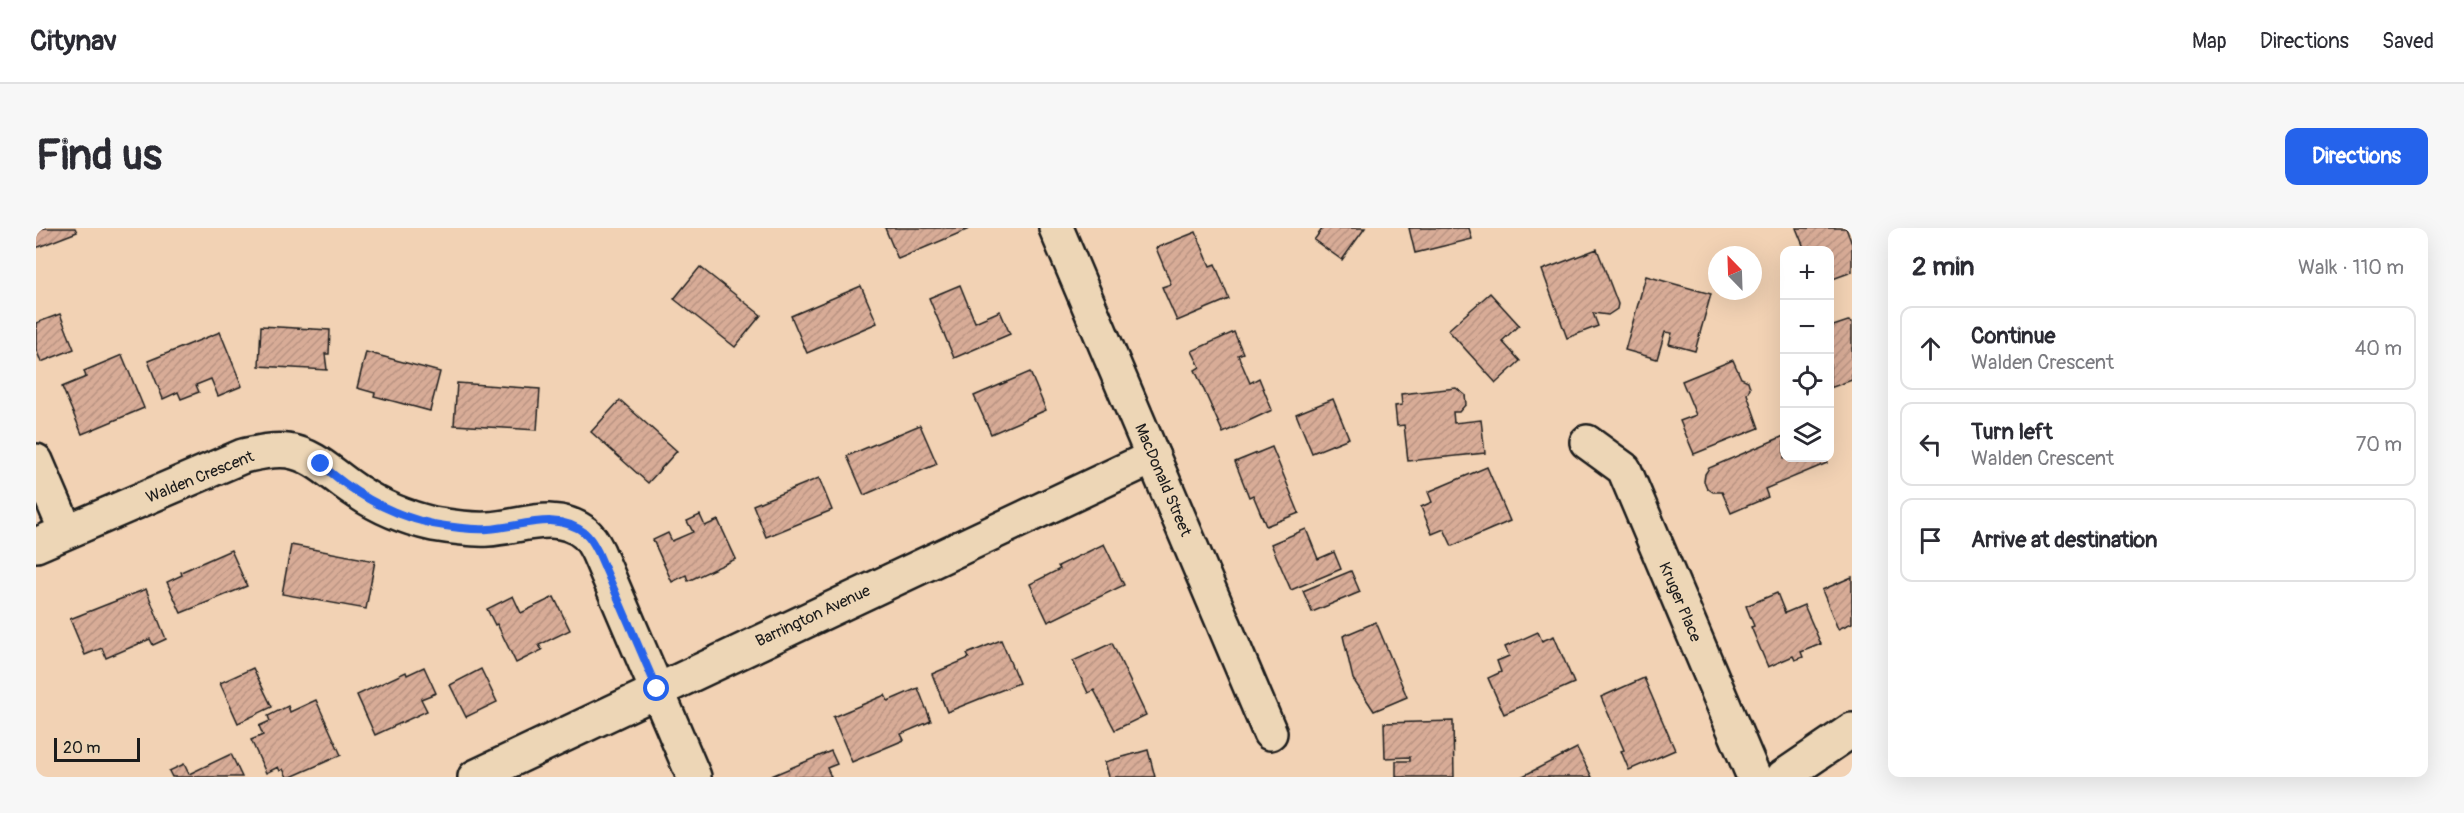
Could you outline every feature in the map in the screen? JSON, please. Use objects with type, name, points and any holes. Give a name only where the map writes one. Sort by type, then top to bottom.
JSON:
[{"type":"street","name":"MacDonald Street","points":[[1056,228],[1270,733]]},
{"type":"street","name":"Kruger Place","points":[[1587,442],[1624,469],[1754,777]]},
{"type":"street","name":"Walden Crescent","points":[[36,544],[243,456],[266,451],[287,451],[305,456],[321,464],[360,494],[387,509],[424,521],[487,529],[552,520],[568,524],[586,534],[598,552],[694,777]]},
{"type":"street","name":"Barrington Avenue","points":[[475,777],[657,689],[1153,457]]},
{"type":"street","points":[[36,461],[66,531]]},
{"type":"street","points":[[1783,777],[1852,730]]},
{"type":"building","points":[[36,228],[75,228],[77,232],[36,248]]},
{"type":"building","points":[[885,228],[968,228],[969,229],[898,259]]},
{"type":"building","points":[[1323,228],[1365,228],[1342,260],[1314,240]]},
{"type":"building","points":[[1409,228],[1469,228],[1472,239],[1415,253]]},
{"type":"building","points":[[1796,228],[1846,228],[1852,244],[1852,272],[1834,279],[1834,246],[1803,246]]},
{"type":"building","points":[[1196,232],[1210,266],[1215,264],[1229,299],[1177,321],[1162,287],[1171,284],[1156,248]]},
{"type":"building","points":[[1597,249],[1618,304],[1617,309],[1608,315],[1593,313],[1598,326],[1567,338],[1542,270]]},
{"type":"building","points":[[700,267],[761,315],[735,347],[674,299]]},
{"type":"building","points":[[1646,276],[1708,293],[1709,300],[1695,351],[1669,344],[1672,333],[1665,332],[1657,359],[1625,350]]},
{"type":"building","points":[[960,285],[975,322],[1000,311],[1010,334],[954,358],[929,298]]},
{"type":"building","points":[[861,286],[877,323],[807,353],[791,316]]},
{"type":"building","points":[[1490,293],[1519,325],[1502,341],[1520,361],[1496,383],[1448,330]]},
{"type":"building","points":[[60,314],[74,349],[41,362],[36,349],[36,323]]},
{"type":"building","points":[[1852,322],[1852,380],[1834,387],[1834,354],[1834,326]]},
{"type":"building","points":[[261,326],[330,330],[329,354],[325,354],[327,370],[259,366]]},
{"type":"building","points":[[220,332],[242,386],[218,396],[211,379],[196,385],[199,392],[181,399],[178,392],[163,399],[148,361]]},
{"type":"building","points":[[1234,332],[1243,353],[1238,355],[1250,383],[1259,378],[1272,410],[1223,433],[1195,370],[1200,367],[1192,351]]},
{"type":"building","points":[[366,352],[440,372],[430,411],[374,396],[375,393],[357,388]]},
{"type":"building","points":[[122,355],[144,408],[82,434],[62,387],[86,377],[84,371]]},
{"type":"building","points":[[1733,360],[1741,378],[1748,381],[1750,388],[1747,394],[1759,428],[1694,454],[1680,421],[1696,415],[1682,381]]},
{"type":"building","points":[[1030,372],[1046,410],[991,434],[974,396]]},
{"type":"building","points":[[457,383],[540,389],[537,430],[454,425]]},
{"type":"building","points":[[1456,388],[1465,395],[1466,404],[1459,412],[1453,412],[1454,423],[1481,420],[1485,453],[1408,461],[1404,425],[1397,426],[1395,406],[1402,405],[1401,394]]},
{"type":"building","points":[[1333,399],[1349,438],[1312,453],[1296,414]]},
{"type":"building","points":[[620,400],[677,451],[648,483],[591,432]]},
{"type":"building","points":[[920,425],[937,464],[864,495],[847,456]]},
{"type":"building","points":[[1780,438],[1780,462],[1827,463],[1765,489],[1768,497],[1731,513],[1722,492],[1713,492],[1707,488],[1704,481],[1709,468]]},
{"type":"building","points":[[1272,447],[1299,513],[1266,526],[1253,495],[1249,497],[1235,462]]},
{"type":"building","points":[[1487,467],[1510,521],[1452,546],[1444,529],[1432,534],[1421,507],[1432,502],[1428,492]]},
{"type":"building","points":[[819,478],[832,510],[766,537],[753,505]]},
{"type":"building","points":[[700,515],[705,526],[718,520],[736,559],[688,581],[686,575],[672,582],[653,540],[668,533],[672,541],[693,532],[687,521]]},
{"type":"building","points":[[1306,529],[1318,559],[1334,552],[1341,569],[1291,590],[1271,544]]},
{"type":"building","points":[[1104,544],[1124,585],[1048,622],[1030,584],[1060,569],[1058,566]]},
{"type":"building","points":[[291,545],[375,561],[366,609],[282,594]]},
{"type":"building","points":[[231,550],[247,586],[181,613],[167,582],[182,575],[181,572]]},
{"type":"building","points":[[1351,571],[1360,592],[1312,612],[1303,591]]},
{"type":"building","points":[[1852,577],[1852,623],[1838,629],[1822,590]]},
{"type":"building","points":[[146,589],[166,639],[153,645],[150,639],[106,658],[102,648],[85,655],[70,619]]},
{"type":"building","points":[[1777,593],[1785,613],[1804,605],[1821,644],[1801,652],[1803,657],[1795,660],[1793,656],[1768,667],[1751,627],[1754,626],[1746,606]]},
{"type":"building","points":[[513,596],[521,613],[554,597],[570,630],[539,645],[542,650],[516,663],[487,609]]},
{"type":"building","points":[[1376,622],[1407,697],[1374,711],[1353,679],[1343,636]]},
{"type":"building","points":[[1538,632],[1542,641],[1554,636],[1574,683],[1504,714],[1488,678],[1501,672],[1497,661],[1509,656],[1505,647]]},
{"type":"building","points":[[1001,640],[1019,683],[947,712],[932,674],[969,658],[967,654]]},
{"type":"building","points":[[1112,643],[1146,715],[1115,730],[1094,690],[1088,693],[1073,661]]},
{"type":"building","points":[[424,667],[436,693],[421,699],[427,711],[375,735],[357,695],[406,672],[407,675]]},
{"type":"building","points":[[253,668],[272,707],[238,723],[220,683]]},
{"type":"building","points":[[481,669],[497,702],[466,717],[450,685]]},
{"type":"building","points":[[1644,678],[1675,750],[1629,770],[1621,751],[1624,750],[1601,697]]},
{"type":"building","points":[[918,688],[931,721],[901,734],[904,740],[852,762],[833,717],[885,695],[888,701]]},
{"type":"building","points":[[316,700],[341,755],[291,777],[287,777],[283,769],[280,771],[278,767],[266,773],[251,740],[263,735],[259,726],[270,721],[268,716],[288,706],[290,712]]},
{"type":"building","points":[[1453,721],[1454,777],[1396,777],[1396,761],[1410,761],[1410,757],[1385,758],[1384,723]]},
{"type":"building","points":[[1577,748],[1592,777],[1521,777]]},
{"type":"building","points":[[1148,750],[1155,777],[1109,777],[1105,762]]},
{"type":"building","points":[[831,751],[837,764],[827,768],[831,777],[769,777]]},
{"type":"building","points":[[231,754],[242,777],[172,777],[169,771],[184,764],[189,774]]},
{"type":"route","points":[[321,464],[360,494],[387,509],[413,519],[434,524],[487,529],[552,520],[568,524],[586,534],[598,552],[657,689]]}]
